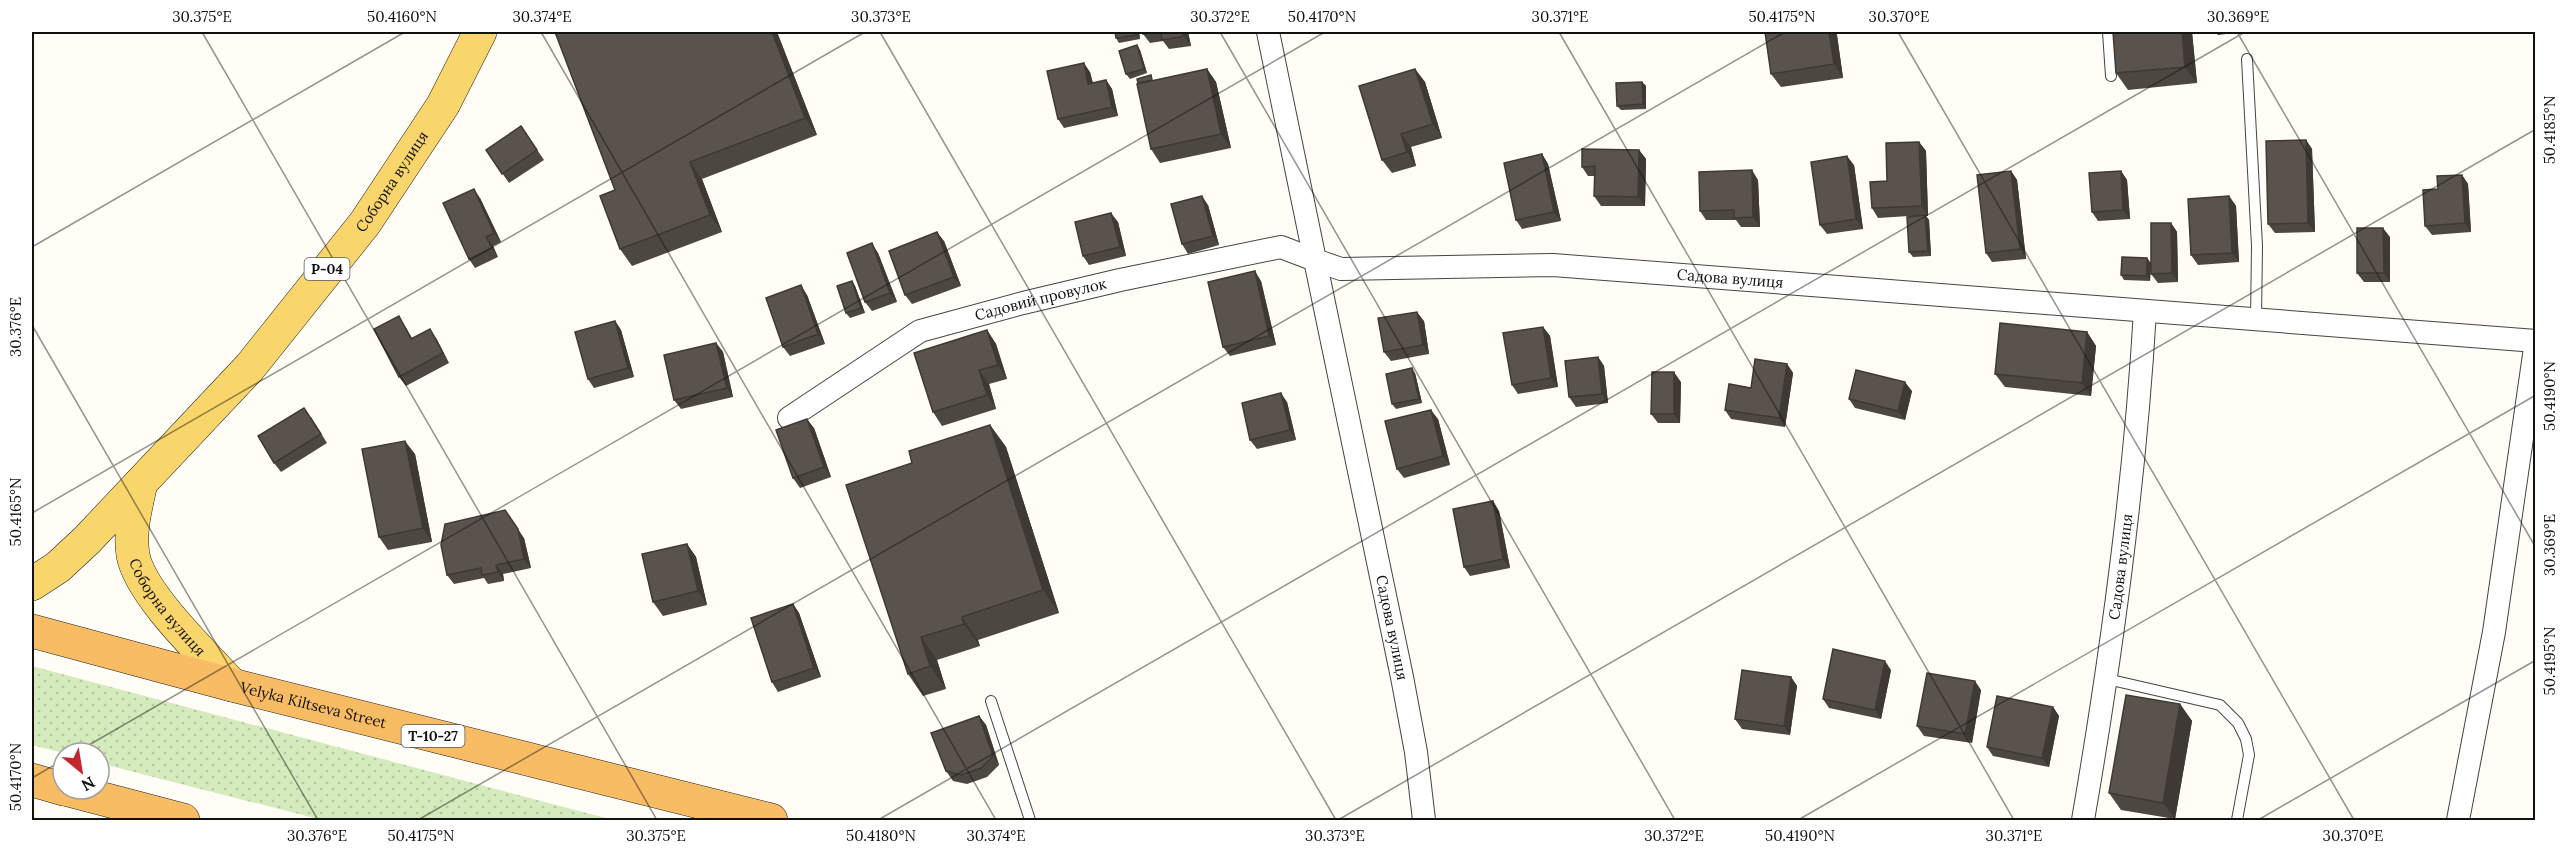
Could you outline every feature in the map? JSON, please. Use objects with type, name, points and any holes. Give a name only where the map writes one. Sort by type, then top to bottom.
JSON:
[{"type":"highway","name":"Velyka Kiltseva Street","points":[[32,631],[232,686],[771,820]]},
{"type":"highway","points":[[32,780],[51,785]]},
{"type":"highway","points":[[110,801],[183,820]]},
{"type":"main road","name":"Соборна вулиця","points":[[32,584],[58,567],[87,540],[249,367],[365,222],[443,105],[480,32]]},
{"type":"main road","name":"Соборна вулиця","points":[[141,483],[133,520],[133,556],[145,586],[232,686]]},
{"type":"street","name":"Садова вулиця","points":[[1268,32],[1402,677],[1416,752],[1424,820]]},
{"type":"street","name":"Садовий провулок","points":[[789,418],[920,331],[1055,295],[1281,247],[1316,261]]},
{"type":"street","name":"Садова вулиця","points":[[1316,261],[1341,269],[1553,265],[2535,341],[2494,632],[2458,820]]},
{"type":"street","name":"Садова вулиця","points":[[2083,820],[2107,679],[2139,415],[2145,311]]},
{"type":"lane","points":[[2109,32],[2111,76]]},
{"type":"lane","points":[[2247,59],[2257,246],[2256,319]]},
{"type":"lane","points":[[2107,679],[2220,705],[2238,723],[2246,739],[2249,755],[2237,820]]},
{"type":"lane","points":[[991,701],[1030,820]]},
{"type":"green space","points":[[32,666],[615,820],[322,820],[111,766],[111,741],[51,741],[51,750],[32,745]]},
{"type":"building","points":[[555,32],[772,32],[805,118],[690,162],[710,215],[620,249],[600,196],[615,190]]},
{"type":"building","points":[[1115,32],[1136,32],[1137,35],[1116,38]]},
{"type":"building","points":[[1161,32],[1183,32],[1184,36],[1162,40]]},
{"type":"building","points":[[1765,32],[1829,32],[1834,64],[1771,74]]},
{"type":"building","points":[[2113,32],[2182,32],[2185,67],[2116,73]]},
{"type":"building","points":[[1137,45],[1144,69],[1126,74],[1119,51]]},
{"type":"building","points":[[1084,63],[1088,84],[1106,80],[1112,107],[1058,119],[1047,71]]},
{"type":"building","points":[[1207,69],[1221,134],[1151,149],[1137,84]]},
{"type":"building","points":[[1415,69],[1433,124],[1401,134],[1407,152],[1382,160],[1359,86]]},
{"type":"building","points":[[1151,75],[1152,80],[1138,83],[1137,79]]},
{"type":"building","points":[[1642,82],[1643,104],[1617,106],[1616,83]]},
{"type":"building","points":[[521,126],[537,150],[502,174],[486,150]]},
{"type":"building","points":[[2306,140],[2308,223],[2268,224],[2266,141]]},
{"type":"building","points":[[1919,142],[1922,206],[1872,208],[1870,182],[1887,181],[1886,143]]},
{"type":"building","points":[[1582,149],[1639,150],[1638,197],[1594,196],[1595,166],[1582,167]]},
{"type":"building","points":[[1542,154],[1554,212],[1516,220],[1504,163]]},
{"type":"building","points":[[1847,156],[1856,219],[1820,225],[1811,162]]},
{"type":"building","points":[[1752,170],[1753,217],[1734,218],[1734,210],[1700,211],[1699,172]]},
{"type":"building","points":[[2011,171],[2020,249],[1986,253],[1977,175]]},
{"type":"building","points":[[2121,171],[2123,210],[2092,212],[2089,173]]},
{"type":"building","points":[[2462,175],[2465,223],[2425,226],[2423,190],[2438,189],[2437,176]]},
{"type":"building","points":[[474,189],[494,233],[486,237],[492,248],[469,259],[443,203]]},
{"type":"building","points":[[1202,196],[1213,236],[1182,244],[1171,204]]},
{"type":"building","points":[[2229,196],[2232,253],[2191,255],[2188,199]]},
{"type":"building","points":[[1111,213],[1120,247],[1083,256],[1075,222]]},
{"type":"building","points":[[1925,215],[1928,251],[1909,252],[1907,217]]},
{"type":"building","points":[[2151,223],[2171,223],[2172,273],[2151,274]]},
{"type":"building","points":[[2357,228],[2383,228],[2384,273],[2357,273]]},
{"type":"building","points":[[937,232],[954,277],[905,295],[889,251]]},
{"type":"building","points":[[872,243],[890,293],[865,302],[847,253]]},
{"type":"building","points":[[2122,257],[2147,258],[2147,276],[2121,275]]},
{"type":"building","points":[[1255,271],[1269,336],[1223,347],[1208,282]]},
{"type":"building","points":[[852,281],[861,308],[846,313],[837,286]]},
{"type":"building","points":[[801,285],[818,334],[783,347],[766,298]]},
{"type":"building","points":[[1417,312],[1423,345],[1384,352],[1378,318]]},
{"type":"building","points":[[399,316],[411,339],[430,329],[443,353],[399,377],[374,329]]},
{"type":"building","points":[[615,321],[628,368],[588,379],[575,332]]},
{"type":"building","points":[[2000,323],[2087,332],[2082,383],[1995,374]]},
{"type":"building","points":[[1543,327],[1551,378],[1512,385],[1503,333]]},
{"type":"building","points":[[987,330],[998,365],[979,370],[987,395],[933,412],[914,353]]},
{"type":"building","points":[[716,343],[727,388],[674,400],[664,355]]},
{"type":"building","points":[[1598,357],[1602,394],[1569,397],[1565,361]]},
{"type":"building","points":[[1755,359],[1787,364],[1779,418],[1725,410],[1729,384],[1751,388]]},
{"type":"building","points":[[1412,368],[1419,399],[1392,404],[1386,374]]},
{"type":"building","points":[[1856,370],[1905,382],[1898,411],[1849,399]]},
{"type":"building","points":[[1652,372],[1674,372],[1674,414],[1651,414]]},
{"type":"building","points":[[1281,393],[1290,430],[1250,440],[1242,403]]},
{"type":"building","points":[[304,408],[321,434],[274,463],[258,436]]},
{"type":"building","points":[[1431,410],[1443,456],[1397,469],[1385,421]]},
{"type":"building","points":[[807,419],[824,467],[793,478],[776,430]]},
{"type":"building","points":[[990,425],[1043,590],[962,617],[964,624],[921,637],[930,666],[908,674],[846,485],[912,463],[909,451]]},
{"type":"building","points":[[405,441],[423,528],[379,537],[362,449]]},
{"type":"building","points":[[1493,501],[1503,559],[1464,567],[1453,509]]},
{"type":"building","points":[[505,510],[518,529],[524,559],[496,565],[498,572],[482,575],[481,568],[447,575],[441,545],[445,524]]},
{"type":"building","points":[[687,544],[698,591],[653,602],[642,554]]},
{"type":"building","points":[[793,604],[814,668],[772,682],[751,618]]},
{"type":"building","points":[[1833,649],[1885,661],[1875,710],[1823,699]]},
{"type":"building","points":[[1742,670],[1791,677],[1784,726],[1735,719]]},
{"type":"building","points":[[1927,673],[1975,681],[1965,734],[1917,726]]},
{"type":"building","points":[[2126,695],[2180,704],[2163,803],[2109,793]]},
{"type":"building","points":[[1997,696],[2053,707],[2042,758],[1987,747]]},
{"type":"building","points":[[979,716],[993,756],[981,768],[961,775],[946,771],[931,733]]}]
